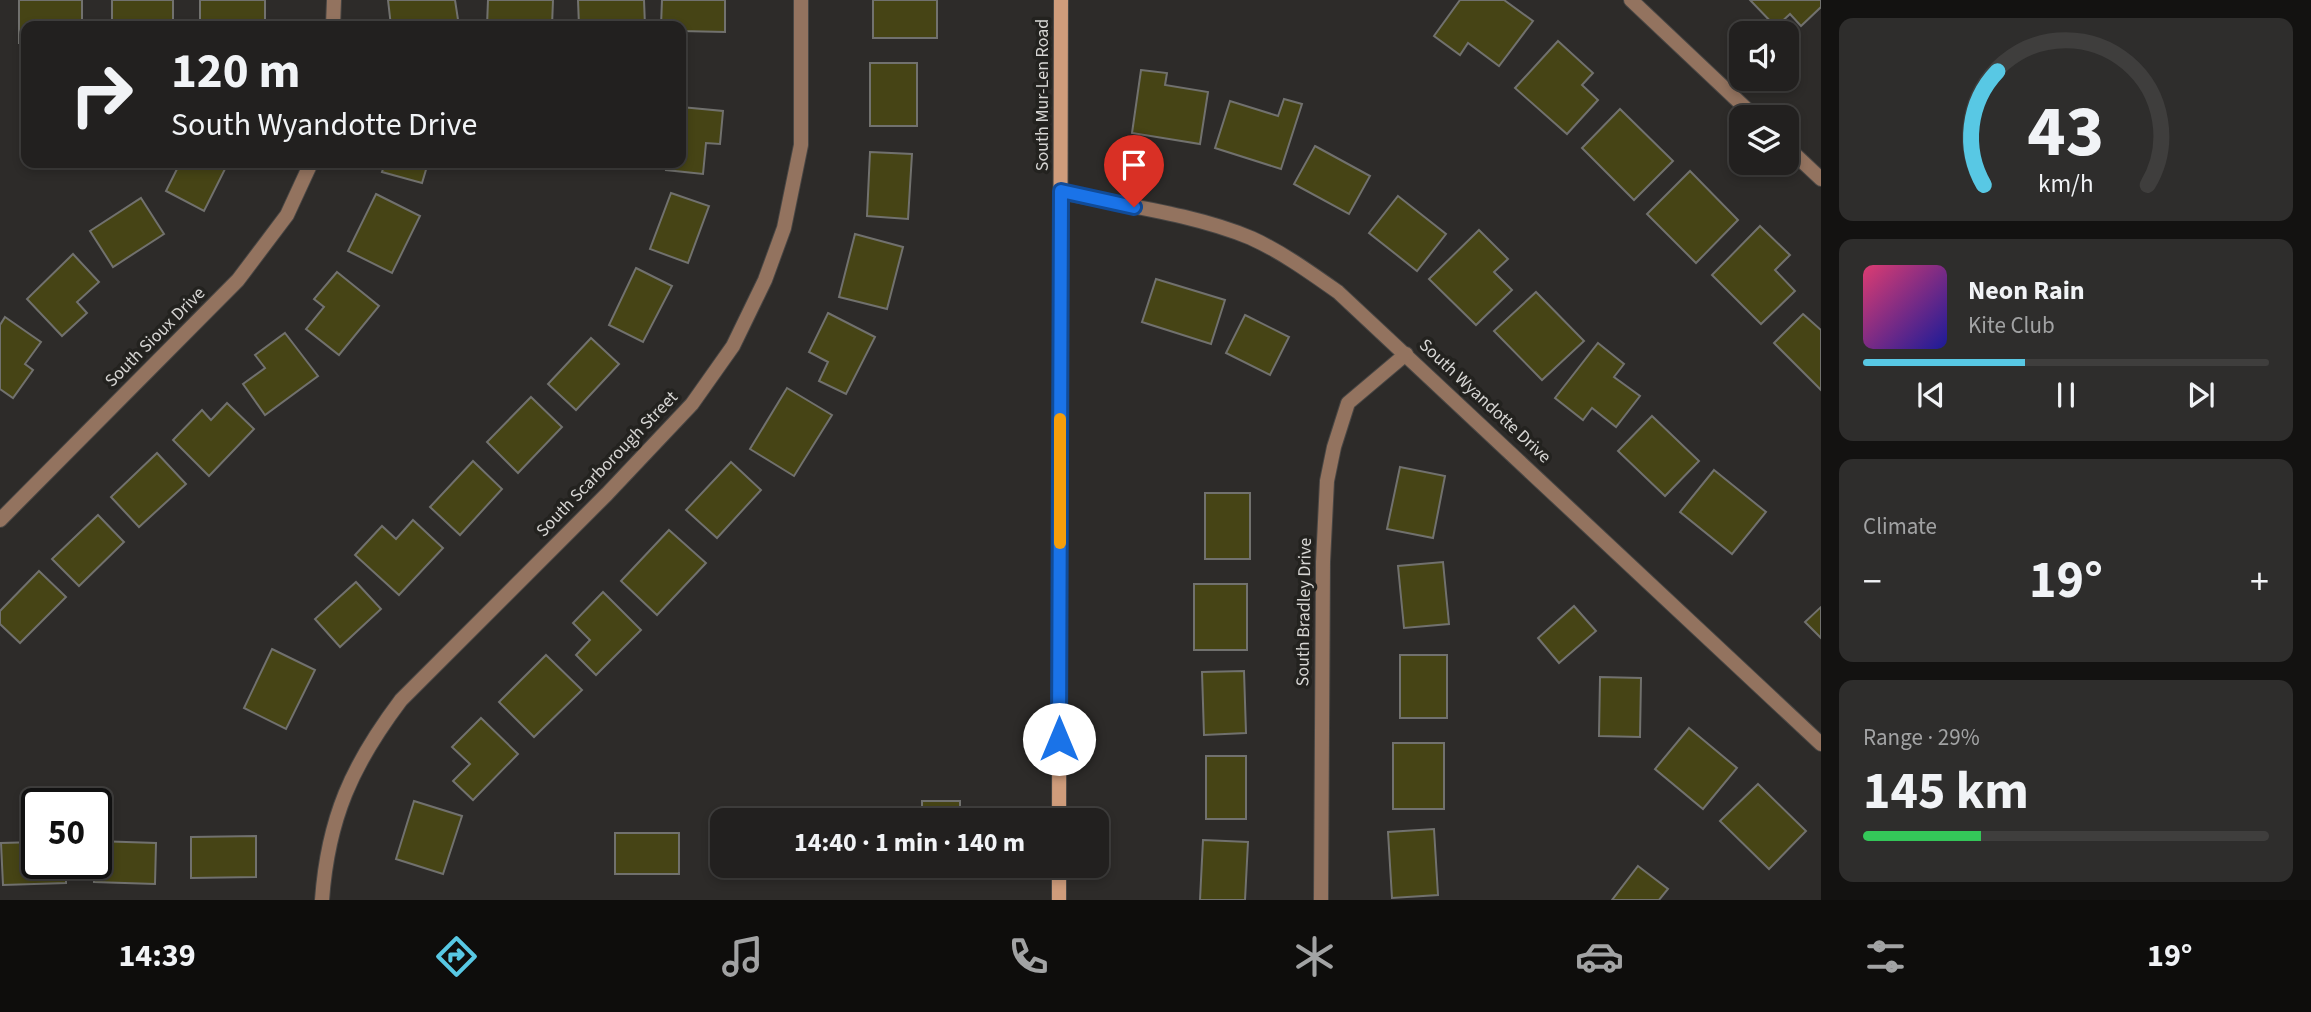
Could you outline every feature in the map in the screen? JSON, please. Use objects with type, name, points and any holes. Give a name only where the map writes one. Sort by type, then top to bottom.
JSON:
[{"type":"main road","name":"South Mur-Len Road","points":[[1059,808],[1061,0]]},
{"type":"main road","points":[[1059,878],[1059,900]]},
{"type":"street","points":[[333,21],[334,0]]},
{"type":"street","name":"South Scarborough Street","points":[[322,900],[324,868],[333,824],[348,784],[381,727],[401,700],[607,494],[692,404],[733,346],[765,280],[785,228],[801,145],[801,0]]},
{"type":"street","points":[[1631,0],[1742,105]]},
{"type":"street","points":[[1799,158],[1821,179]]},
{"type":"street","name":"South Sioux Drive","points":[[0,520],[238,280],[287,215],[309,168]]},
{"type":"street","name":"South Wyandotte Drive","points":[[1061,191],[1201,222],[1251,239],[1305,269],[1338,292],[1821,744]]},
{"type":"street","name":"South Bradley Drive","points":[[1321,900],[1323,562],[1327,481],[1348,402],[1406,354]]},
{"type":"building","points":[[19,0],[82,0],[82,21],[21,21],[19,43]]},
{"type":"building","points":[[112,0],[173,0],[173,21],[112,21]]},
{"type":"building","points":[[200,0],[265,0],[265,21],[200,21]]},
{"type":"building","points":[[388,0],[455,0],[458,21],[390,21]]},
{"type":"building","points":[[488,0],[553,0],[552,21],[487,21]]},
{"type":"building","points":[[578,0],[644,0],[645,21],[579,21]]},
{"type":"building","points":[[662,0],[725,0],[725,32],[686,31],[686,21],[661,21]]},
{"type":"building","points":[[873,0],[937,0],[937,38],[873,38]]},
{"type":"building","points":[[1460,0],[1504,0],[1533,21],[1499,66],[1468,43],[1460,55],[1434,36]]},
{"type":"building","points":[[1750,0],[1821,0],[1821,7],[1801,26],[1790,14],[1782,21],[1770,21]]},
{"type":"building","points":[[1558,41],[1593,73],[1582,85],[1598,100],[1567,134],[1515,88]]},
{"type":"building","points":[[870,63],[917,63],[917,126],[870,126]]},
{"type":"building","points":[[1141,70],[1167,73],[1165,85],[1208,92],[1200,144],[1132,133]]},
{"type":"building","points":[[1284,99],[1302,104],[1281,169],[1215,148],[1230,101],[1278,116]]},
{"type":"building","points":[[686,107],[723,111],[720,144],[706,143],[703,174],[666,170],[686,168]]},
{"type":"building","points":[[1620,109],[1673,161],[1634,200],[1582,148]]},
{"type":"building","points":[[1315,146],[1370,176],[1349,214],[1294,184]]},
{"type":"building","points":[[870,152],[912,154],[908,219],[867,216]]},
{"type":"building","points":[[178,168],[226,168],[204,211],[166,191]]},
{"type":"building","points":[[383,168],[426,168],[422,183],[382,172]]},
{"type":"building","points":[[1690,171],[1738,220],[1696,263],[1647,214]]},
{"type":"building","points":[[671,193],[709,206],[688,263],[650,249]]},
{"type":"building","points":[[376,194],[420,216],[392,273],[348,251]]},
{"type":"building","points":[[1398,196],[1446,234],[1417,271],[1369,233]]},
{"type":"building","points":[[141,198],[164,234],[113,267],[90,231]]},
{"type":"building","points":[[1760,226],[1790,255],[1775,270],[1795,291],[1761,324],[1712,275]]},
{"type":"building","points":[[1479,230],[1508,259],[1494,272],[1512,290],[1476,325],[1429,279]]},
{"type":"building","points":[[855,234],[903,247],[887,309],[839,297]]},
{"type":"building","points":[[73,254],[99,282],[77,302],[87,313],[62,336],[27,299]]},
{"type":"building","points":[[636,268],[672,286],[643,342],[609,325]]},
{"type":"building","points":[[337,272],[379,306],[339,355],[306,329],[324,307],[314,299]]},
{"type":"building","points":[[1156,279],[1225,300],[1211,344],[1142,322]]},
{"type":"building","points":[[1536,292],[1584,341],[1542,380],[1494,331]]},
{"type":"building","points":[[828,313],[875,337],[846,394],[819,381],[828,362],[809,352]]},
{"type":"building","points":[[1803,314],[1821,330],[1821,390],[1774,343]]},
{"type":"building","points":[[1245,315],[1289,337],[1270,375],[1226,353]]},
{"type":"building","points":[[5,317],[41,342],[25,364],[33,370],[13,398],[0,389],[0,325]]},
{"type":"building","points":[[285,333],[318,376],[265,415],[243,384],[265,368],[255,355]]},
{"type":"building","points":[[591,338],[619,364],[576,410],[548,384]]},
{"type":"building","points":[[1598,343],[1624,364],[1614,377],[1640,396],[1616,427],[1592,408],[1583,420],[1555,398]]},
{"type":"building","points":[[787,388],[832,415],[794,476],[750,449]]},
{"type":"building","points":[[531,397],[562,427],[518,473],[487,442]]},
{"type":"building","points":[[227,403],[254,429],[209,476],[173,440],[202,410],[211,420]]},
{"type":"building","points":[[1652,416],[1699,461],[1665,496],[1618,451]]},
{"type":"building","points":[[157,453],[186,484],[139,527],[111,497]]},
{"type":"building","points":[[473,461],[502,489],[460,535],[430,507]]},
{"type":"building","points":[[731,462],[761,490],[717,538],[686,510]]},
{"type":"building","points":[[1400,467],[1445,476],[1433,538],[1387,529]]},
{"type":"building","points":[[1714,470],[1766,512],[1732,554],[1680,512]]},
{"type":"building","points":[[1205,493],[1250,493],[1250,559],[1205,559]]},
{"type":"building","points":[[98,515],[124,542],[79,586],[52,559]]},
{"type":"building","points":[[413,520],[443,548],[399,595],[355,555],[382,526],[396,539]]},
{"type":"building","points":[[669,530],[706,563],[657,615],[621,581]]},
{"type":"building","points":[[1443,562],[1449,624],[1404,628],[1398,566]]},
{"type":"building","points":[[39,571],[66,597],[20,643],[0,624],[0,611]]},
{"type":"building","points":[[356,582],[381,609],[340,647],[315,619]]},
{"type":"building","points":[[1194,584],[1247,584],[1247,650],[1194,650]]},
{"type":"building","points":[[603,592],[641,630],[596,675],[576,655],[590,640],[573,623]]},
{"type":"building","points":[[1574,606],[1596,631],[1559,663],[1538,638]]},
{"type":"building","points":[[1821,607],[1821,638],[1805,622]]},
{"type":"building","points":[[272,649],[315,670],[286,729],[244,708]]},
{"type":"building","points":[[546,655],[582,690],[534,737],[499,702]]},
{"type":"building","points":[[1400,655],[1447,655],[1447,718],[1400,718]]},
{"type":"building","points":[[1244,671],[1246,733],[1204,735],[1202,672]]},
{"type":"building","points":[[1600,677],[1641,678],[1640,737],[1599,736]]},
{"type":"building","points":[[481,718],[518,754],[473,800],[453,781],[470,764],[452,747]]},
{"type":"building","points":[[1689,728],[1737,768],[1703,809],[1655,769]]},
{"type":"building","points":[[1393,743],[1444,743],[1444,809],[1393,809]]},
{"type":"building","points":[[1206,756],[1246,756],[1246,819],[1206,819]]},
{"type":"building","points":[[1758,784],[1806,831],[1769,869],[1720,821]]},
{"type":"building","points":[[414,801],[462,816],[443,874],[396,859]]},
{"type":"building","points":[[922,801],[960,801],[960,808],[922,808]]},
{"type":"building","points":[[1434,829],[1438,895],[1392,898],[1388,832]]},
{"type":"building","points":[[615,833],[679,833],[679,874],[615,874]]},
{"type":"building","points":[[256,836],[256,877],[191,878],[191,837]]},
{"type":"building","points":[[1203,840],[1248,842],[1245,900],[1200,900]]},
{"type":"building","points":[[21,842],[21,879],[66,879],[66,883],[3,885],[1,843]]},
{"type":"building","points":[[112,842],[156,843],[155,884],[94,882],[94,879],[112,879]]},
{"type":"building","points":[[1638,866],[1668,889],[1659,900],[1612,900]]},
{"type":"slow traffic","points":[[1060,419],[1060,543]]},
{"type":"route","points":[[1059,739],[1061,191],[1134,207]]}]
